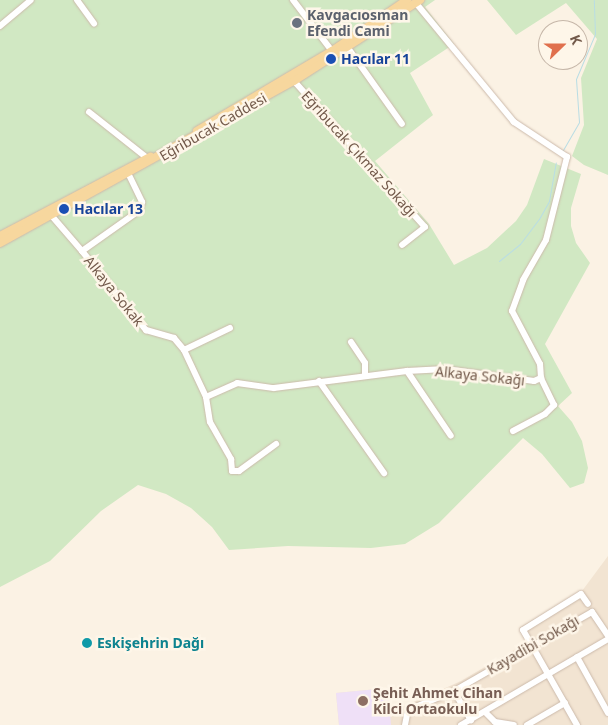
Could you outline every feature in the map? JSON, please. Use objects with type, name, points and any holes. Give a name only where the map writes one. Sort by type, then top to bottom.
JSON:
[{"type":"main road","name":"Eğribucak Caddesi","points":[[0,236],[147,158],[332,51],[407,0]]},
{"type":"main road","name":"Eğribucak Caddesi","points":[[0,243],[129,175],[294,81],[418,2]]},
{"type":"street","points":[[0,26],[31,0]]},
{"type":"street","points":[[77,0],[94,23]]},
{"type":"street","points":[[293,0],[332,51]]},
{"type":"street","name":"Alkaya Sokağı","points":[[206,397],[237,383],[274,388],[407,371],[445,370],[534,381],[541,378],[540,364],[512,311],[523,280],[546,240],[567,157],[514,122],[418,2]]},
{"type":"street","points":[[348,48],[402,124]]},
{"type":"street","name":"Eğribucak Çıkmaz Sokağı","points":[[294,81],[425,227],[402,245]]},
{"type":"street","points":[[89,112],[147,158]]},
{"type":"street","name":"Alkaya Sokak","points":[[129,175],[142,202],[140,210],[82,251],[146,330],[174,338],[184,350],[206,397],[210,422],[232,459],[232,472],[239,471],[276,444]]},
{"type":"street","points":[[51,215],[82,251]]},
{"type":"street","points":[[184,350],[230,328]]},
{"type":"street","points":[[351,342],[364,363],[365,376]]},
{"type":"street","points":[[407,371],[451,436]]},
{"type":"street","points":[[513,431],[545,414],[554,405],[541,378]]},
{"type":"street","points":[[319,381],[384,473]]},
{"type":"street","points":[[577,725],[530,645],[525,627],[581,594],[588,604]]},
{"type":"street","name":"Kayadibi Sokağı","points":[[406,725],[408,710],[454,691],[530,645],[592,612],[607,640]]},
{"type":"street","points":[[454,691],[465,723],[607,640]]},
{"type":"street","points":[[577,657],[608,713]]},
{"type":"street","points":[[526,725],[565,703]]},
{"type":"street","points":[[485,712],[495,723],[514,725]]},
{"type":"shaded area","points":[[608,556],[608,725],[339,725],[336,693],[388,688],[389,708],[405,706],[461,681],[526,643],[519,628],[582,591]]},
{"type":"shaded area","name":"Şehit Ahmet Cihan Kilci Ortaokulu","points":[[388,688],[391,725],[339,725],[336,693]]},
{"type":"green space","points":[[0,0],[435,0],[425,7],[454,44],[410,73],[433,115],[375,161],[429,224],[454,265],[487,248],[516,221],[527,205],[544,159],[581,174],[571,208],[571,226],[576,243],[590,263],[545,344],[572,393],[558,406],[572,422],[582,441],[588,468],[584,483],[570,488],[542,454],[523,438],[439,523],[405,544],[371,548],[288,546],[229,550],[212,527],[191,508],[166,494],[138,485],[101,511],[50,561],[0,587]]},
{"type":"green space","points":[[487,0],[608,0],[608,175],[584,165],[572,156],[584,125],[581,78],[584,70],[588,70],[588,61],[597,39],[588,29],[588,20],[581,20],[566,3],[516,35]]},
{"type":"waterway","points":[[563,150],[579,122],[576,79],[595,34],[594,0]]},
{"type":"waterway","points":[[499,261],[520,244],[539,219],[549,201],[556,163]]},
{"type":"place","name":"Kavgacıosman Efendi Cami","points":[[297,23]]},
{"type":"place","name":"Hacılar 11","points":[[331,59]]},
{"type":"place","name":"Hacılar 13","points":[[64,209]]},
{"type":"place","name":"Eskişehrin Dağı","points":[[87,643]]},
{"type":"place","name":"Şehit Ahmet Cihan Kilci Ortaokulu","points":[[363,701]]}]
